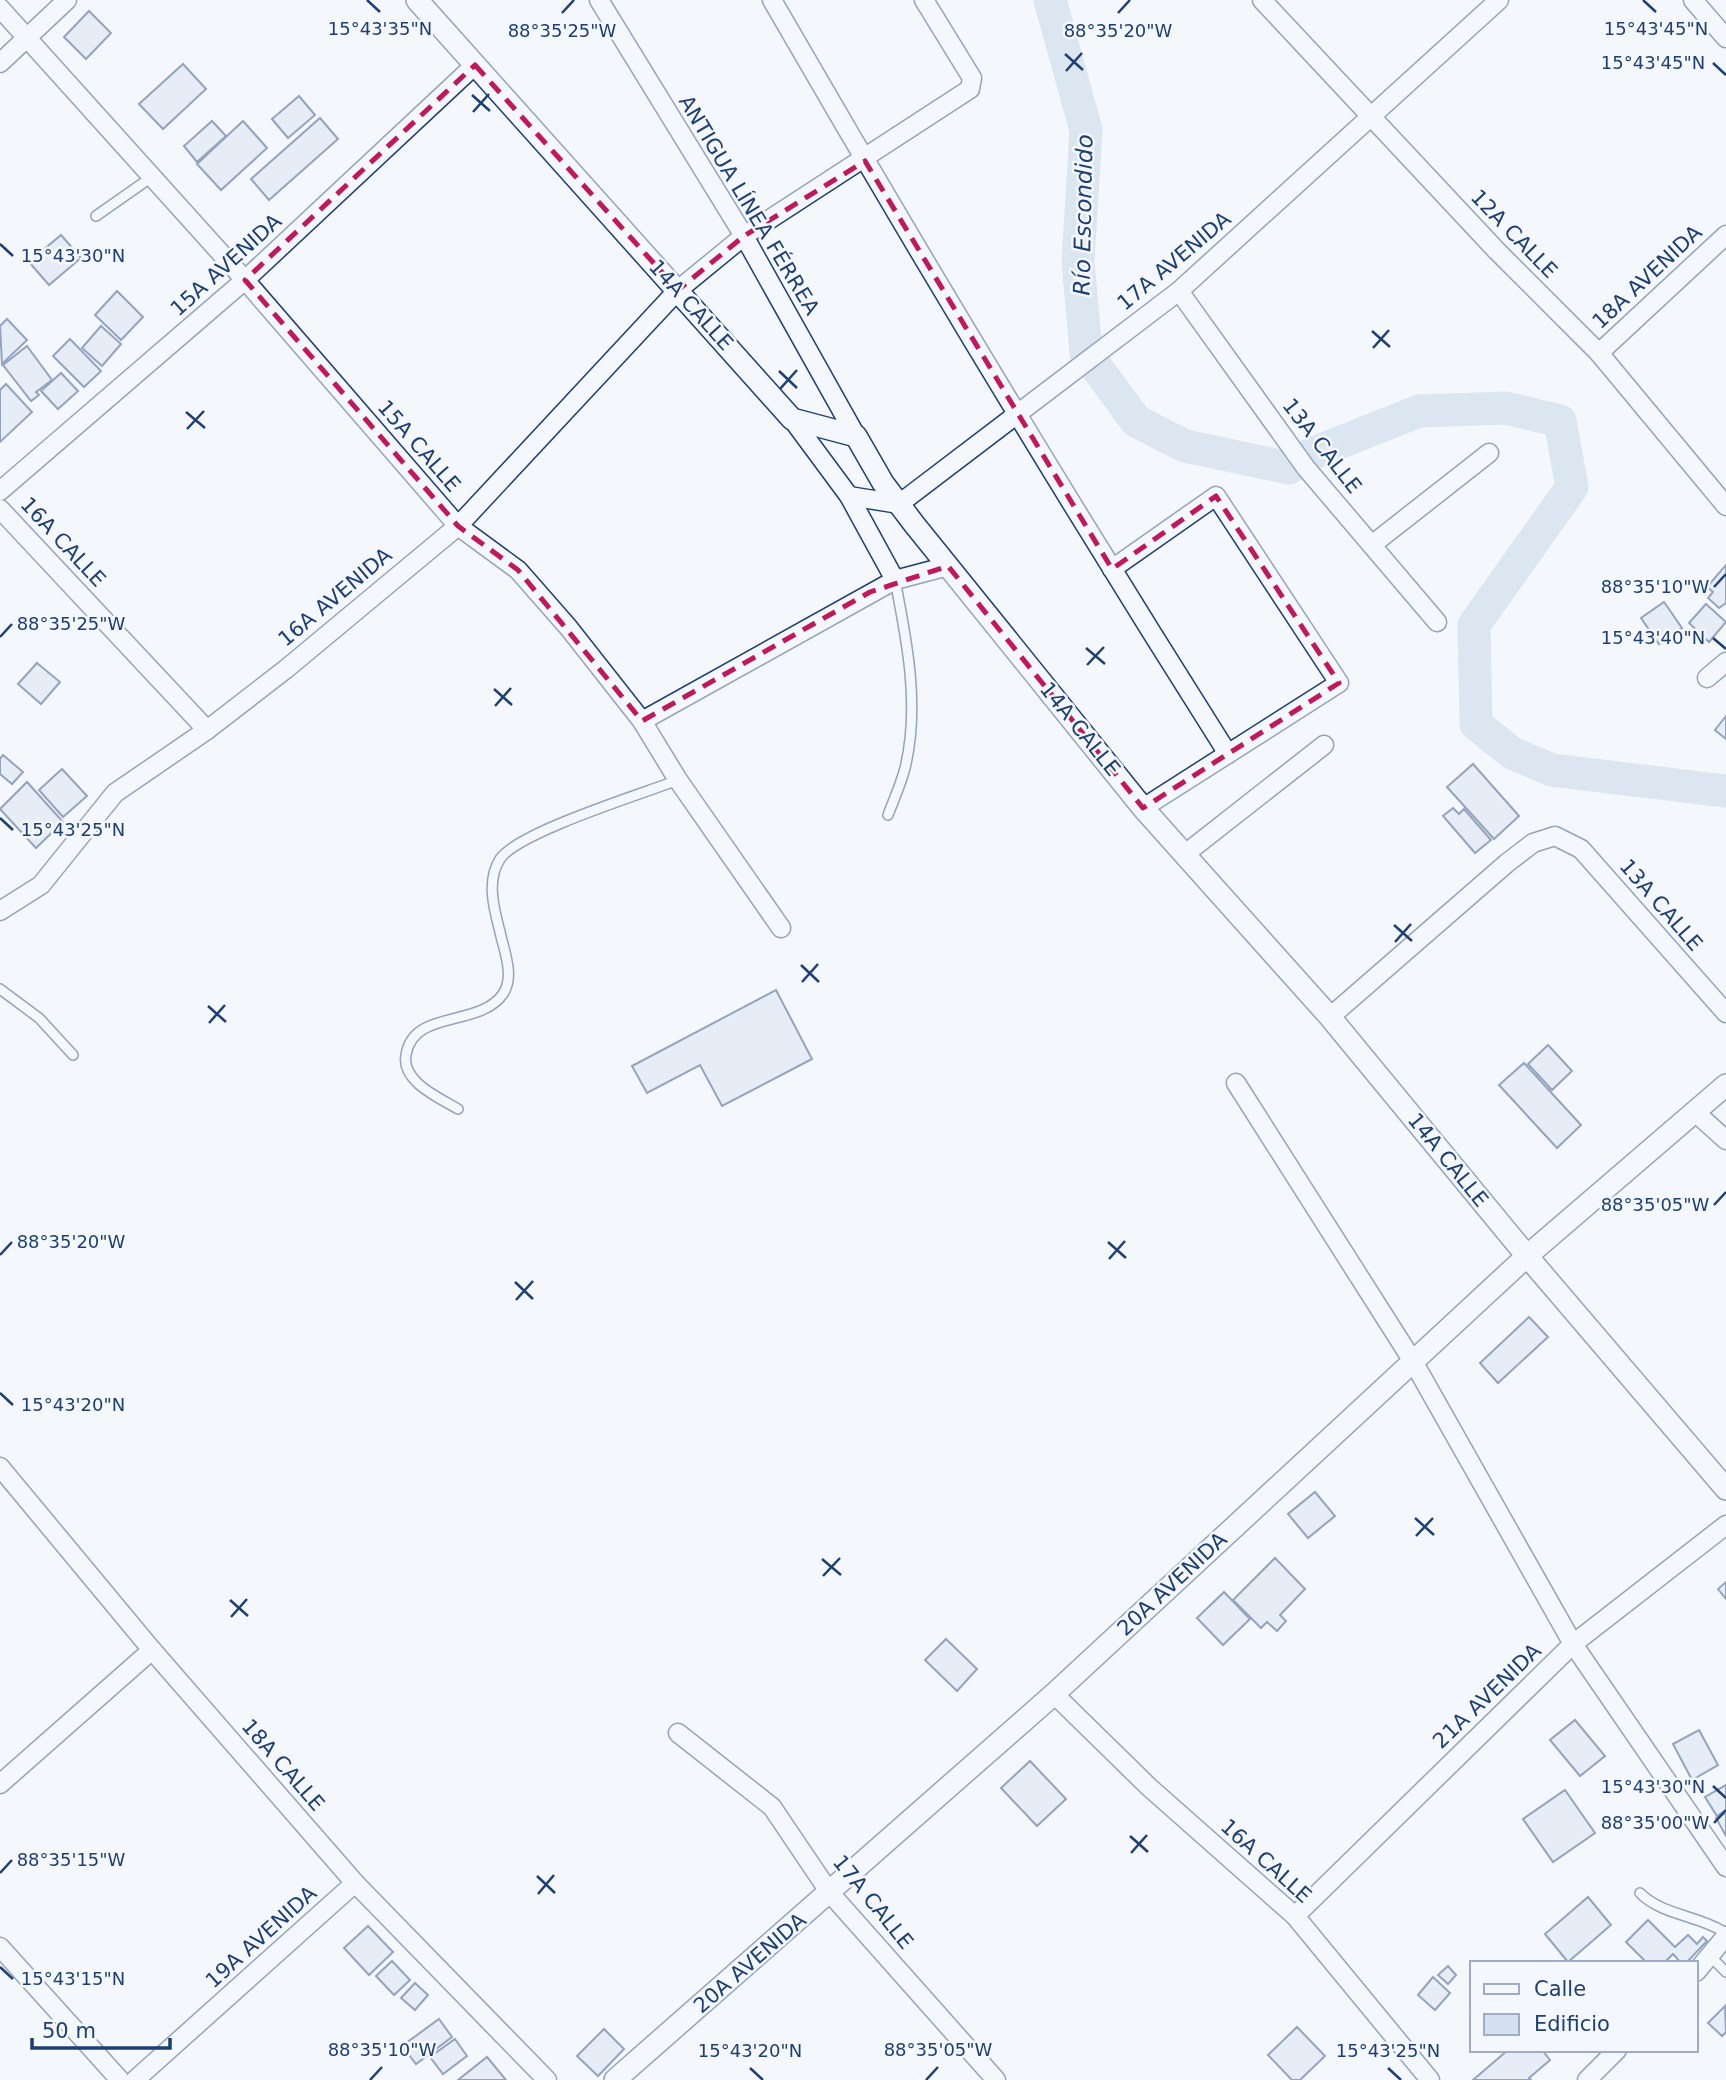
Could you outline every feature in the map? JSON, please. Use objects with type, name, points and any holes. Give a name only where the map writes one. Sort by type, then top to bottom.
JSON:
[{"type":"street","points":[[0,63],[66,0]]},
{"type":"street","name":"14A CALLE","points":[[417,0],[792,419]]},
{"type":"street","name":"ANTIGUA LÍNEA FÉRREA","points":[[599,0],[744,236],[856,436]]},
{"type":"street","points":[[772,0],[865,161],[1112,569],[1228,754]]},
{"type":"street","name":"16A AVENIDA","points":[[0,911],[41,885],[115,793],[207,730],[286,669],[457,526],[678,290],[744,236],[865,161],[970,89],[972,78],[924,0]]},
{"type":"street","name":"12A CALLE","points":[[1262,0],[1496,250],[1599,353],[1726,506]]},
{"type":"street","name":"17A AVENIDA","points":[[899,504],[1179,291],[1499,0]]},
{"type":"street","points":[[1693,0],[1726,38]]},
{"type":"street","name":"15A CALLE","points":[[0,8],[245,280],[457,526],[518,570],[568,627],[642,721],[678,780],[781,928]]},
{"type":"street","name":"15A AVENIDA","points":[[0,491],[245,280],[475,65]]},
{"type":"street","name":"18A AVENIDA","points":[[1599,353],[1726,235]]},
{"type":"street","name":"13A CALLE","points":[[1179,291],[1306,468],[1437,622]]},
{"type":"street","points":[[792,419],[856,436]]},
{"type":"street","points":[[792,419],[849,496],[895,580]]},
{"type":"street","name":"14A CALLE","points":[[856,436],[899,504],[1143,808],[1330,1017],[1527,1256],[1726,1489]]},
{"type":"street","points":[[1373,544],[1489,453]]},
{"type":"street","points":[[849,496],[899,504]]},
{"type":"street","points":[[1112,569],[1216,496],[1339,683],[1143,808]]},
{"type":"street","name":"16A CALLE","points":[[0,509],[207,730]]},
{"type":"street","points":[[642,721],[895,580],[948,565]]},
{"type":"street","points":[[1707,678],[1726,662]]},
{"type":"street","points":[[1185,854],[1324,745]]},
{"type":"street","name":"13A CALLE","points":[[1330,1017],[1507,863],[1533,843],[1555,836],[1581,849],[1726,1013]]},
{"type":"street","points":[[1236,1083],[1414,1363],[1573,1644],[1726,1867]]},
{"type":"street","name":"20A AVENIDA","points":[[615,2080],[1054,1694],[1527,1256],[1726,1085]]},
{"type":"street","points":[[1696,1113],[1726,1140]]},
{"type":"street","name":"18A CALLE","points":[[0,1467],[152,1650],[355,1883],[547,2080]]},
{"type":"street","name":"21A AVENIDA","points":[[1295,1916],[1573,1644],[1726,1525]]},
{"type":"street","points":[[0,1784],[152,1650]]},
{"type":"street","name":"16A CALLE","points":[[1054,1694],[1149,1787],[1295,1916],[1430,2080]]},
{"type":"street","name":"17A CALLE","points":[[678,1733],[772,1807],[830,1893],[996,2080]]},
{"type":"street","name":"19A AVENIDA","points":[[135,2080],[355,1883]]},
{"type":"street","points":[[1698,1970],[1726,1935]]},
{"type":"street","points":[[0,1947],[120,2080]]},
{"type":"street","points":[[1587,2080],[1615,2052]]},
{"type":"lane","points":[[96,216],[153,176]]},
{"type":"lane","points":[[888,815],[905,768],[912,694],[907,641],[895,580]]},
{"type":"lane","points":[[458,1109],[427,1091],[412,1076],[405,1060],[407,1045],[415,1034],[430,1025],[481,1012],[504,992],[509,979],[508,965],[492,891],[494,873],[500,859],[523,839],[678,780]]},
{"type":"lane","points":[[0,989],[39,1018],[73,1055]]},
{"type":"lane","points":[[1640,1893],[1651,1904],[1709,1922],[1726,1935]]},
{"type":"lane","points":[[1711,1957],[1726,1972]]},
{"type":"highlighted area","points":[[475,65],[678,290],[744,236],[865,161],[1112,569],[1216,496],[1339,683],[1143,808],[948,566],[870,592],[642,721],[518,570],[458,526],[245,280]]},
{"type":"building","points":[[89,11],[111,33],[86,59],[64,37]]},
{"type":"building","points":[[183,64],[206,89],[163,129],[139,104]]},
{"type":"building","points":[[299,96],[315,115],[288,138],[272,119]]},
{"type":"building","points":[[320,118],[338,139],[269,200],[251,179]]},
{"type":"building","points":[[212,121],[226,136],[197,162],[184,146]]},
{"type":"building","points":[[243,121],[267,148],[221,190],[197,164]]},
{"type":"building","points":[[61,235],[81,258],[49,285],[29,262]]},
{"type":"building","points":[[117,291],[143,317],[121,340],[95,315]]},
{"type":"building","points":[[7,319],[27,340],[2,364],[0,326]]},
{"type":"building","points":[[101,326],[121,344],[102,366],[82,348]]},
{"type":"building","points":[[70,339],[101,371],[84,387],[53,356]]},
{"type":"building","points":[[27,346],[52,380],[36,392],[39,395],[31,401],[3,365]]},
{"type":"building","points":[[61,373],[78,391],[58,409],[41,391]]},
{"type":"building","points":[[6,384],[32,412],[0,442],[0,390]]},
{"type":"building","points":[[1726,565],[1726,603],[1719,608],[1708,598],[1713,592],[1707,587]]},
{"type":"building","points":[[1664,602],[1682,628],[1659,644],[1641,618]]},
{"type":"building","points":[[1706,604],[1726,622],[1709,642],[1689,623]]},
{"type":"building","points":[[37,663],[60,682],[41,704],[18,684]]},
{"type":"building","points":[[1726,716],[1726,739],[1715,730]]},
{"type":"building","points":[[3,755],[23,772],[12,784],[0,774],[0,759]]},
{"type":"building","points":[[1473,764],[1519,816],[1494,839],[1447,787]]},
{"type":"building","points":[[62,769],[87,796],[63,817],[39,790]]},
{"type":"building","points":[[27,782],[63,822],[36,848],[0,809]]},
{"type":"building","points":[[1453,808],[1459,814],[1464,809],[1491,840],[1475,853],[1443,816]]},
{"type":"building","points":[[776,990],[812,1059],[722,1106],[700,1065],[647,1093],[632,1066]]},
{"type":"building","points":[[1548,1045],[1572,1071],[1552,1090],[1528,1064]]},
{"type":"building","points":[[1524,1063],[1581,1125],[1557,1148],[1499,1085]]},
{"type":"building","points":[[1529,1317],[1548,1337],[1498,1383],[1480,1363]]},
{"type":"building","points":[[1315,1492],[1335,1516],[1308,1538],[1288,1514]]},
{"type":"building","points":[[1275,1558],[1305,1589],[1280,1615],[1286,1621],[1277,1631],[1267,1622],[1261,1628],[1233,1600]]},
{"type":"building","points":[[1726,1582],[1726,1599],[1718,1589]]},
{"type":"building","points":[[1224,1592],[1250,1619],[1223,1645],[1197,1618]]},
{"type":"building","points":[[946,1639],[977,1669],[957,1691],[925,1660]]},
{"type":"building","points":[[1575,1720],[1605,1756],[1580,1776],[1550,1740]]},
{"type":"building","points":[[1699,1730],[1718,1765],[1692,1780],[1673,1744]]},
{"type":"building","points":[[1030,1761],[1066,1799],[1037,1826],[1001,1788]]},
{"type":"building","points":[[1726,1785],[1726,1810],[1717,1816],[1705,1797]]},
{"type":"building","points":[[1565,1790],[1595,1833],[1553,1862],[1523,1819]]},
{"type":"building","points":[[1726,1813],[1726,1836],[1716,1818]]},
{"type":"building","points":[[1588,1897],[1611,1925],[1569,1961],[1545,1934]]},
{"type":"building","points":[[1648,1920],[1675,1947],[1688,1935],[1697,1944],[1703,1937],[1707,1941],[1688,1961],[1679,1961],[1673,1954],[1666,1961],[1645,1961],[1626,1942]]},
{"type":"building","points":[[368,1926],[393,1952],[369,1975],[344,1948]]},
{"type":"building","points":[[392,1961],[410,1980],[394,1995],[376,1976]]},
{"type":"building","points":[[1448,1966],[1456,1975],[1448,1984],[1438,1975]]},
{"type":"building","points":[[1433,1977],[1450,1993],[1435,2010],[1418,1995]]},
{"type":"building","points":[[415,1983],[428,1995],[415,2010],[401,1998]]},
{"type":"building","points":[[1725,2006],[1726,2032],[1722,2036],[1708,2023]]},
{"type":"building","points":[[439,2019],[452,2037],[416,2064],[402,2046]]},
{"type":"building","points":[[1297,2027],[1325,2056],[1300,2080],[1292,2080],[1268,2055]]},
{"type":"building","points":[[604,2029],[624,2049],[598,2076],[577,2056]]},
{"type":"building","points":[[455,2039],[467,2056],[443,2074],[430,2057]]},
{"type":"building","points":[[1506,2052],[1544,2052],[1550,2060],[1529,2078],[1531,2080],[1473,2080]]},
{"type":"building","points":[[487,2057],[506,2080],[458,2080]]},
{"type":"waterway","name":"Río Escondido","points":[[1050,0],[1086,130],[1078,261],[1086,353],[1136,421],[1185,446],[1289,468],[1311,454],[1419,411],[1506,408],[1560,421],[1572,487],[1474,625],[1476,724],[1512,753],[1552,770],[1726,791]]}]
